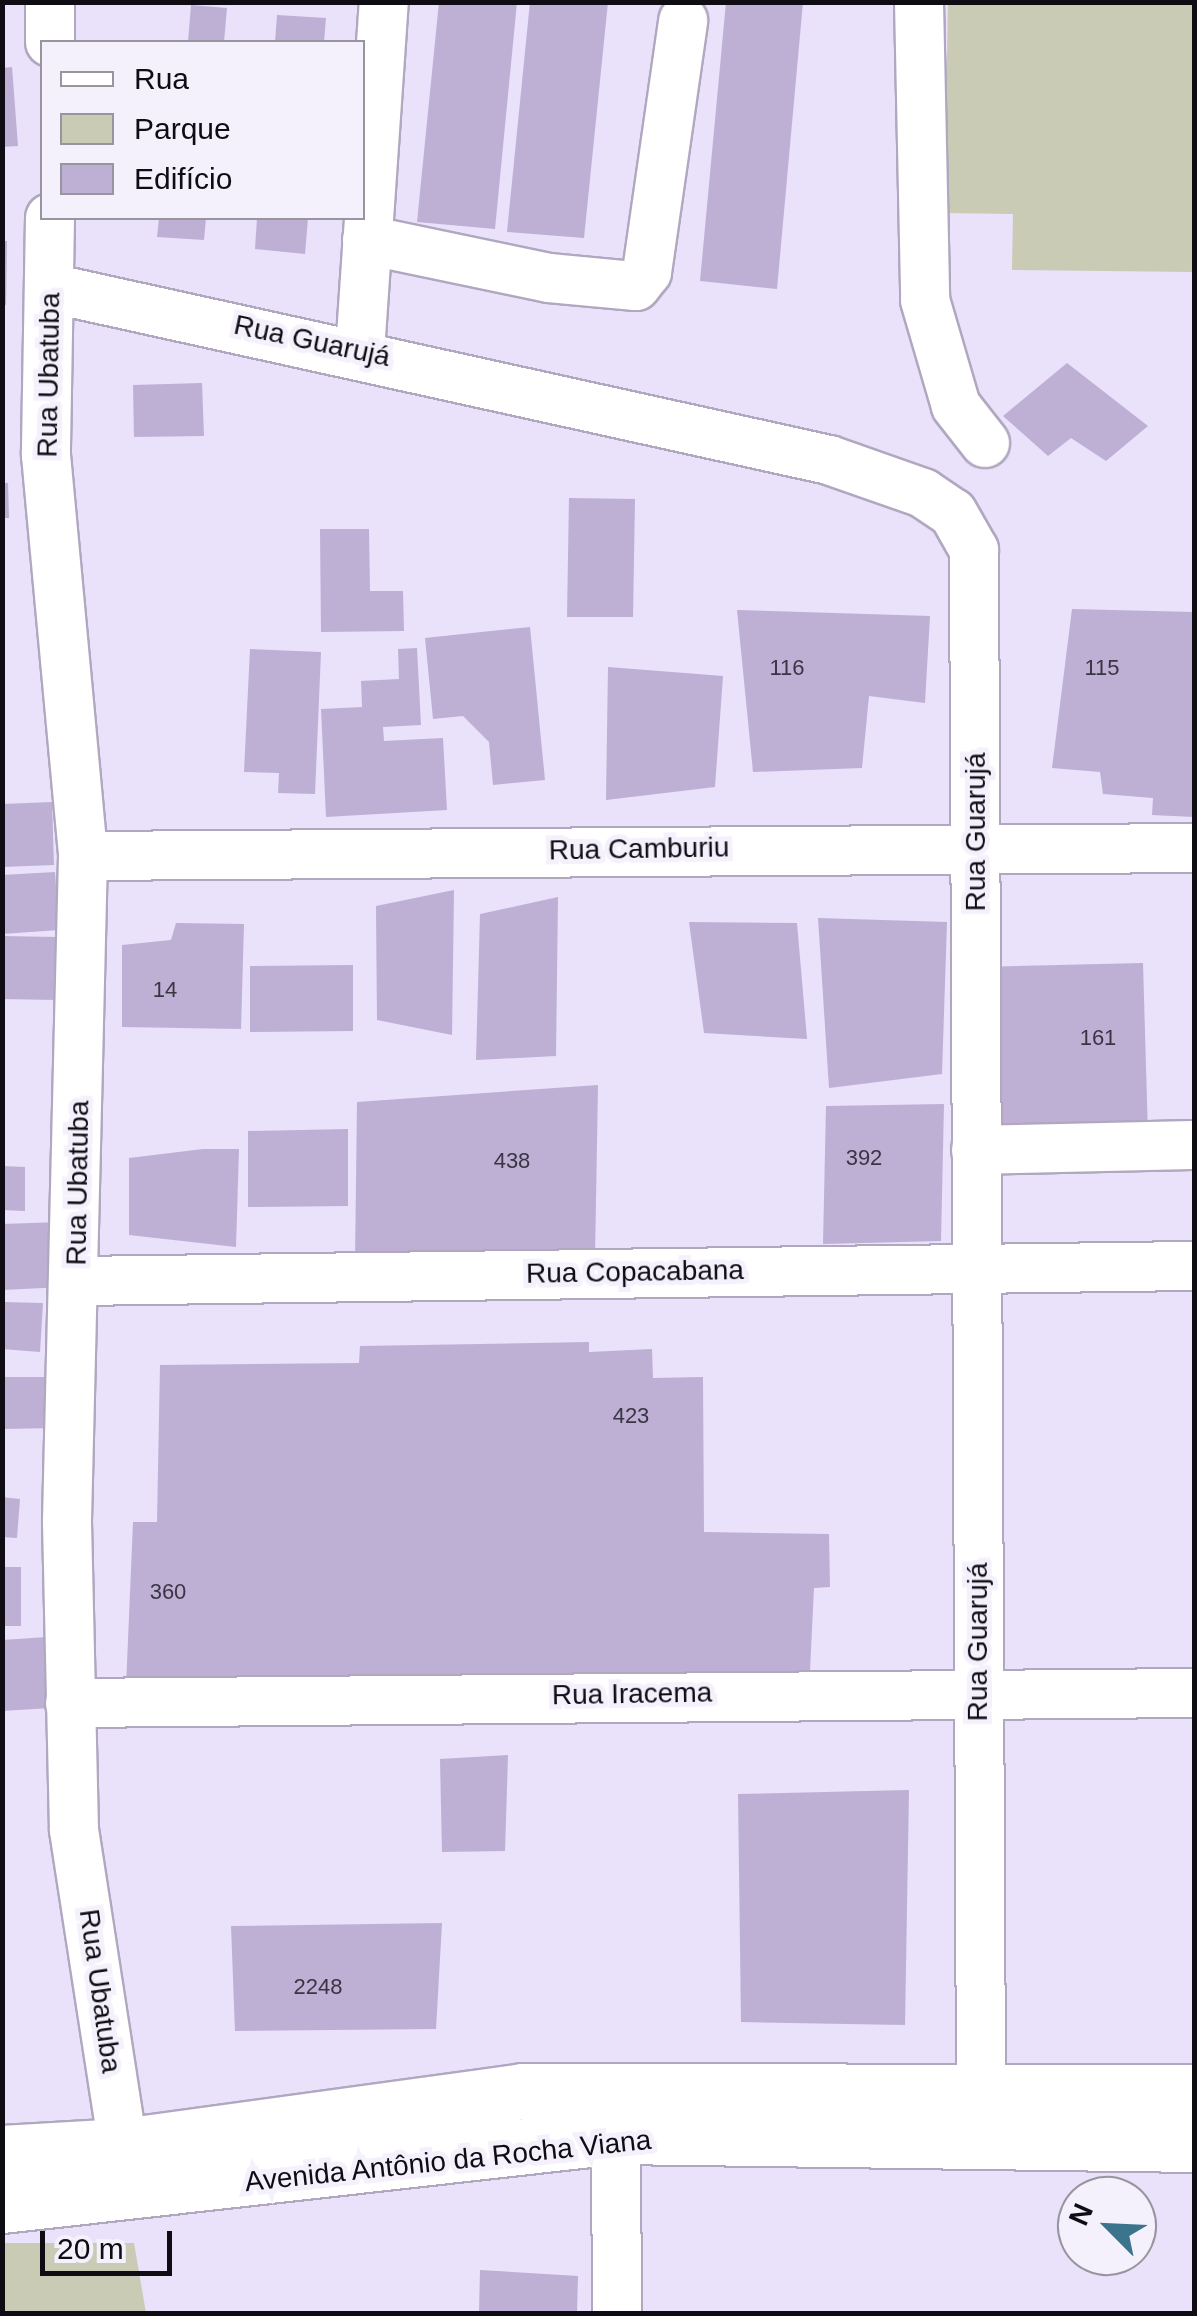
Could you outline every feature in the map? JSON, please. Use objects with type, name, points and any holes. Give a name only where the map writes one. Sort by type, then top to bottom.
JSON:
[{"type":"main road","name":"Avenida Antônio da Rocha Viana","points":[[28,2178],[123,2146],[522,2091],[1194,2092]]},
{"type":"main road","name":"Avenida Antônio da Rocha Viana","points":[[28,2178],[616,2136],[1194,2144]]},
{"type":"street","points":[[50,2],[50,40]]},
{"type":"street","points":[[360,351],[384,2]]},
{"type":"street","points":[[919,2],[926,300],[956,406],[985,443]]},
{"type":"street","points":[[367,240],[549,278],[636,286],[647,272],[683,21]]},
{"type":"street","name":"Rua Ubatuba","points":[[50,220],[46,455],[82,856],[70,1703],[74,1830],[123,2146]]},
{"type":"street","name":"Rua Guarujá","points":[[50,288],[360,351],[812,456],[888,478],[953,513],[974,550],[978,598],[976,1150],[981,2090]]},
{"type":"street","name":"Rua Camburiu","points":[[82,856],[976,844],[1194,848]]},
{"type":"street","points":[[976,1150],[1194,1145]]},
{"type":"street","name":"Rua Copacabana","points":[[76,1282],[977,1266],[1194,1266]]},
{"type":"street","name":"Rua Iracema","points":[[70,1703],[978,1688],[1194,1693]]},
{"type":"street","points":[[616,2136],[618,2314]]},
{"type":"green space","points":[[948,3],[1194,3],[1194,272],[1012,270],[1013,214],[944,213]]},
{"type":"green space","points":[[3,2243],[134,2243],[146,2313],[3,2313]]},
{"type":"building","points":[[439,2],[517,2],[495,229],[417,222]]},
{"type":"building","points":[[530,2],[608,2],[584,238],[507,232]]},
{"type":"building","points":[[726,2],[803,2],[777,289],[700,281]]},
{"type":"building","points":[[191,5],[227,8],[224,40],[188,40]]},
{"type":"building","points":[[277,15],[326,18],[324,40],[275,40]]},
{"type":"building","points":[[12,67],[18,146],[2,147],[2,68]]},
{"type":"building","points":[[159,220],[206,220],[204,240],[157,237]]},
{"type":"building","points":[[257,220],[308,220],[305,254],[255,249]]},
{"type":"building","points":[[2,241],[7,241],[6,305],[2,305]]},
{"type":"building","points":[[1067,363],[1148,426],[1106,461],[1071,438],[1048,456],[1003,416]]},
{"type":"building","points":[[202,383],[204,436],[134,437],[133,385]]},
{"type":"building","points":[[2,483],[8,483],[9,518],[2,518]]},
{"type":"building","points":[[569,498],[635,499],[633,617],[567,617]]},
{"type":"building","points":[[320,529],[369,529],[370,591],[403,591],[404,631],[321,632]]},
{"type":"building","points":[[1072,609],[1194,612],[1194,817],[1152,815],[1153,798],[1103,794],[1100,772],[1052,768]]},
{"type":"building","points":[[737,610],[930,616],[925,703],[869,696],[862,768],[753,772]]},
{"type":"building","points":[[530,627],[545,780],[493,785],[489,742],[463,716],[433,719],[425,638]]},
{"type":"building","points":[[417,648],[421,725],[383,727],[384,741],[443,738],[447,810],[326,817],[321,709],[362,707],[361,681],[399,679],[398,649]]},
{"type":"building","points":[[250,649],[321,652],[315,794],[278,793],[279,773],[244,772]]},
{"type":"building","points":[[608,667],[723,676],[715,787],[606,800]]},
{"type":"building","points":[[52,802],[54,865],[2,867],[2,804]]},
{"type":"building","points":[[55,872],[59,930],[2,934],[2,875]]},
{"type":"building","points":[[454,890],[452,1035],[377,1020],[376,906]]},
{"type":"building","points":[[558,897],[556,1056],[476,1060],[480,914]]},
{"type":"building","points":[[818,918],[947,922],[942,1074],[829,1088]]},
{"type":"building","points":[[689,922],[797,923],[807,1039],[704,1033]]},
{"type":"building","points":[[176,923],[244,924],[241,1029],[122,1027],[122,945],[171,940]]},
{"type":"building","points":[[2,936],[58,937],[56,1000],[2,999]]},
{"type":"building","points":[[1143,963],[1148,1136],[985,1140],[980,967]]},
{"type":"building","points":[[353,965],[353,1031],[250,1032],[250,966]]},
{"type":"building","points":[[598,1085],[595,1257],[355,1262],[357,1102]]},
{"type":"building","points":[[944,1104],[941,1241],[823,1244],[826,1106]]},
{"type":"building","points":[[348,1129],[348,1206],[248,1207],[248,1131]]},
{"type":"building","points":[[239,1149],[236,1247],[129,1235],[129,1158]]},
{"type":"building","points":[[2,1166],[25,1167],[25,1211],[2,1210]]},
{"type":"building","points":[[61,1222],[64,1287],[2,1290],[2,1224]]},
{"type":"building","points":[[2,1302],[43,1303],[40,1352],[2,1349]]},
{"type":"building","points":[[589,1342],[589,1352],[652,1349],[653,1378],[703,1377],[704,1532],[829,1534],[830,1587],[814,1588],[810,1671],[126,1687],[133,1522],[157,1522],[160,1365],[359,1363],[360,1346]]},
{"type":"building","points":[[2,1377],[54,1377],[55,1428],[2,1429]]},
{"type":"building","points":[[2,1497],[20,1499],[17,1538],[2,1537]]},
{"type":"building","points":[[2,1567],[21,1567],[21,1626],[2,1626]]},
{"type":"building","points":[[62,1636],[67,1707],[2,1711],[2,1640]]},
{"type":"building","points":[[508,1755],[505,1851],[442,1852],[440,1759]]},
{"type":"building","points":[[909,1790],[905,2025],[741,2022],[738,1794]]},
{"type":"building","points":[[442,1923],[436,2029],[235,2031],[231,1926]]},
{"type":"building","points":[[480,2270],[578,2276],[577,2314],[479,2314]]}]
